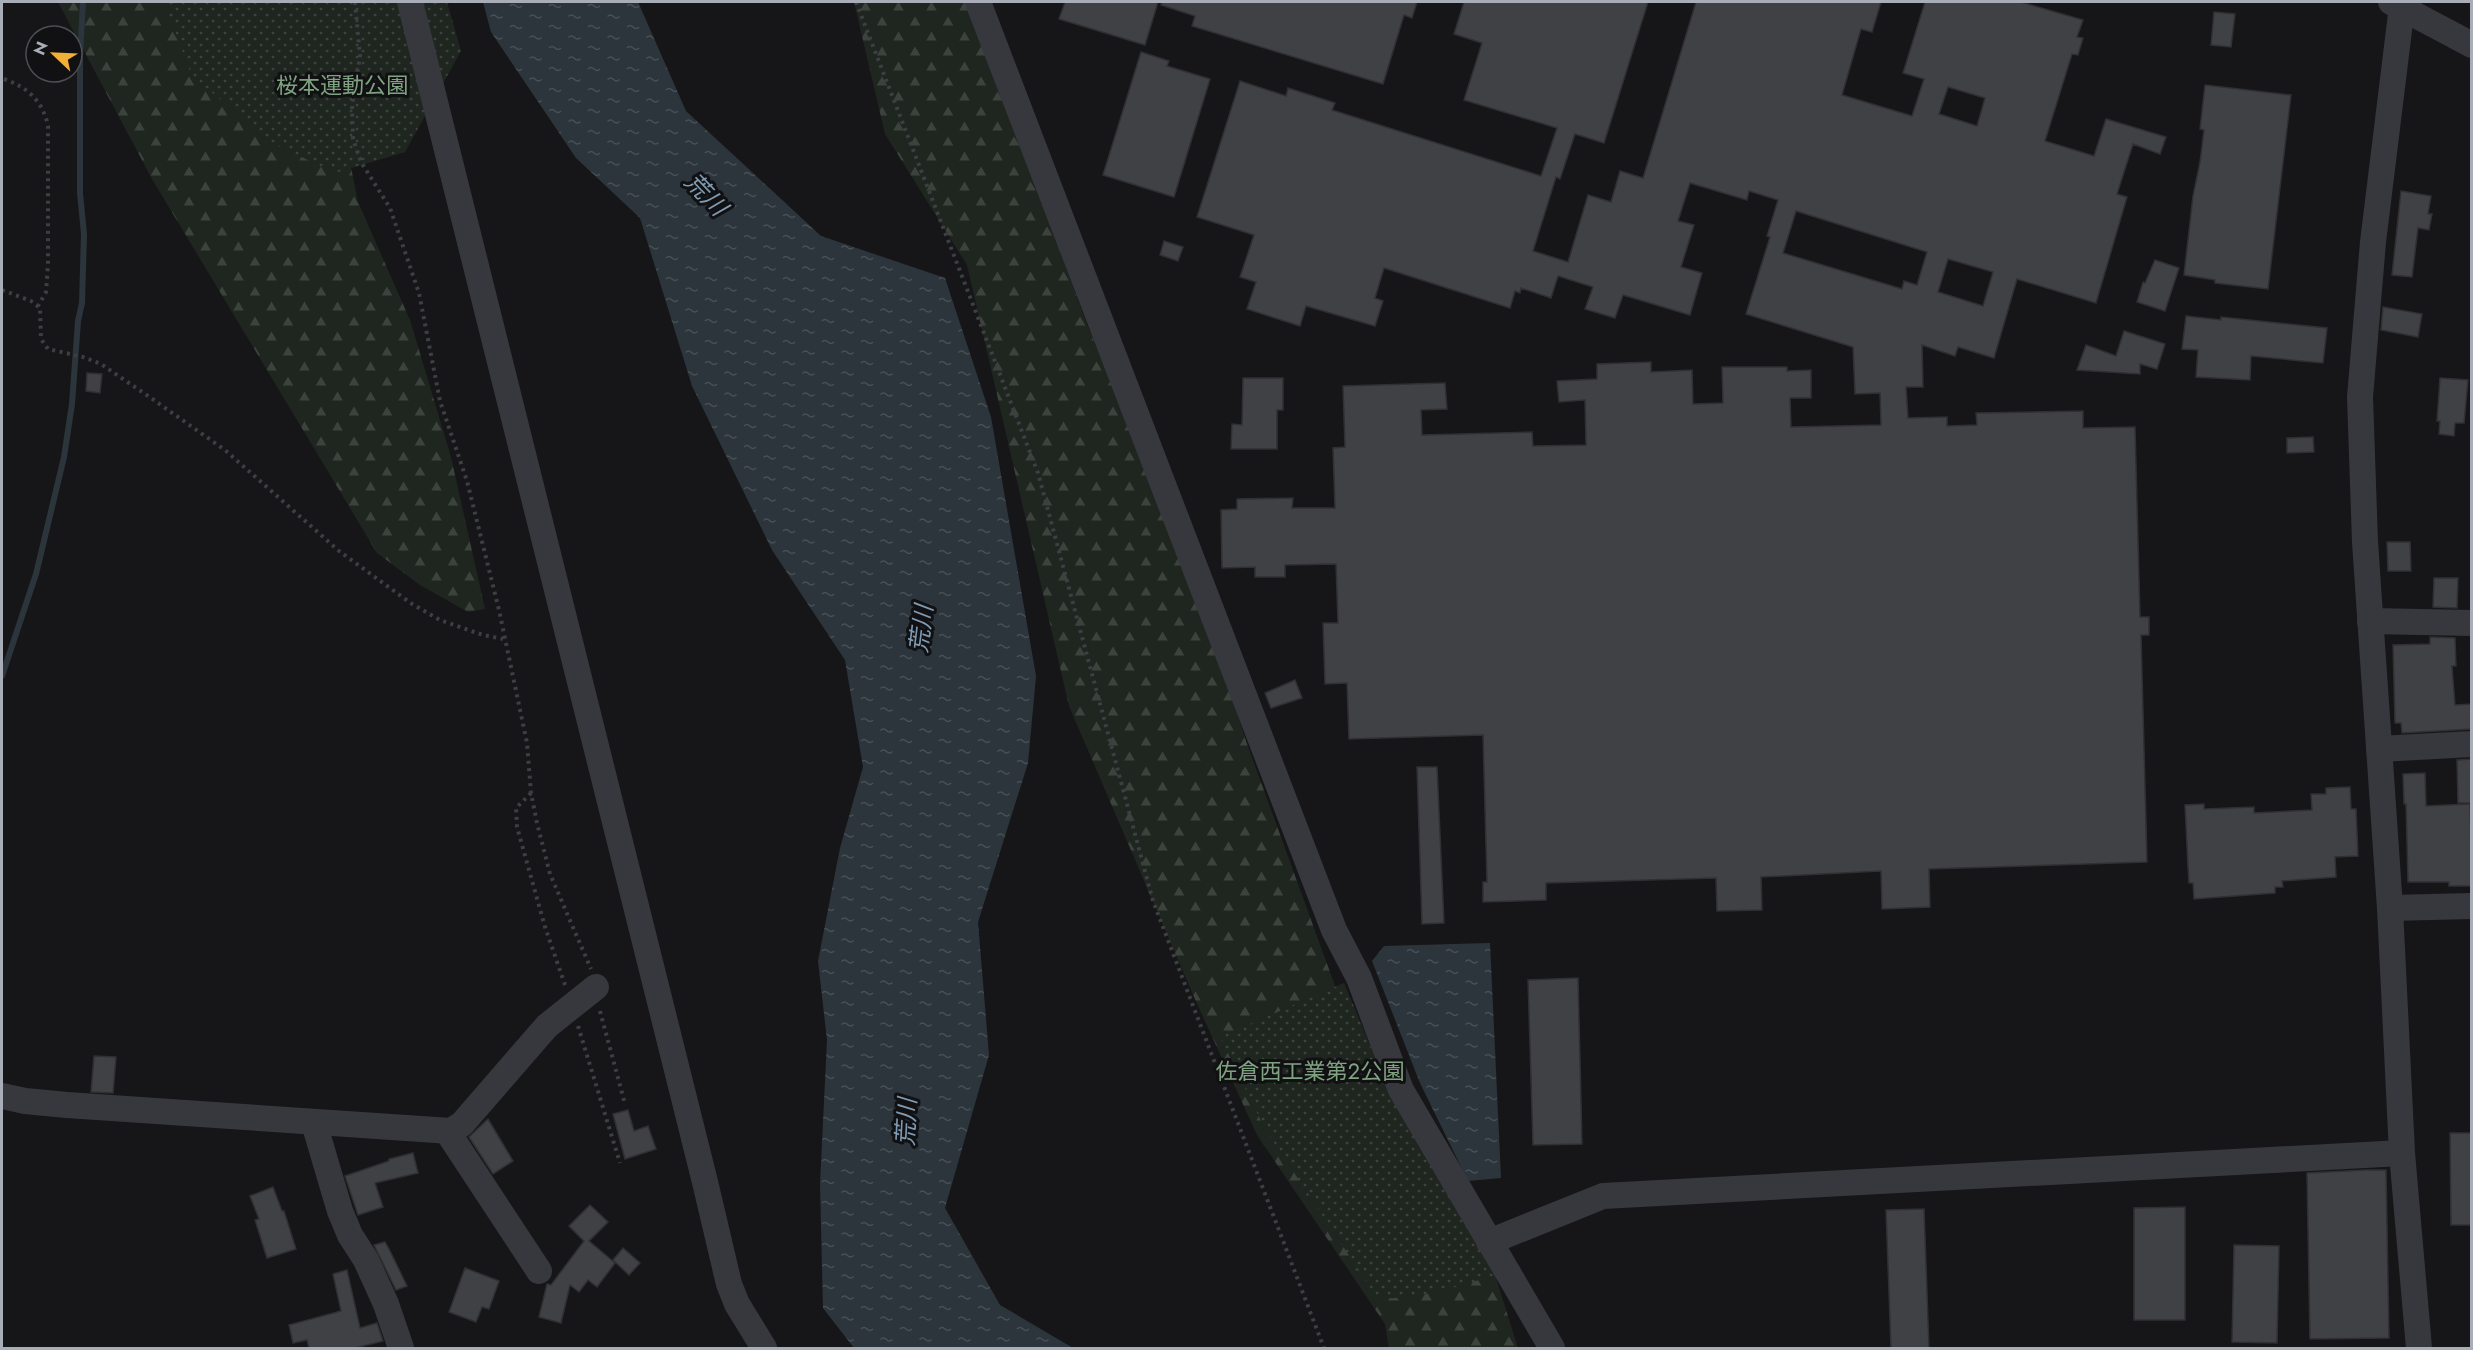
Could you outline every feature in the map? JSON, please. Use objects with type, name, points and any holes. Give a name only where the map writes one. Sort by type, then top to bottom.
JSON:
[{"type":"street","points":[[410,2],[705,1182],[723,1264],[737,1304],[764,1348]]},
{"type":"street","points":[[978,2],[1334,930],[1359,978],[1401,1090],[1552,1348]]},
{"type":"street","points":[[2419,1348],[2402,1153],[2390,908],[2370,621],[2360,397],[2373,242],[2401,3],[2472,45]]},
{"type":"street","points":[[2370,621],[2472,623]]},
{"type":"street","points":[[2379,749],[2472,744]]},
{"type":"street","points":[[2390,908],[2472,906]]},
{"type":"street","points":[[2,1096],[25,1101],[447,1131],[462,1124],[547,1026],[596,987]]},
{"type":"street","points":[[314,1123],[340,1211],[386,1304],[401,1348]]},
{"type":"street","points":[[447,1131],[539,1271]]},
{"type":"street","points":[[1489,1242],[1603,1196],[2402,1153]]},
{"type":"path","points":[[355,2],[360,56],[352,105],[353,140],[361,162],[390,208],[419,293],[440,401],[467,481],[499,610],[503,639],[527,743],[531,793],[550,874],[574,932],[588,957],[625,1104]]},
{"type":"path","points":[[856,2],[1038,473],[1153,901],[1324,1348]]},
{"type":"path","points":[[4,78],[25,87],[46,114],[48,126],[48,264],[46,292],[38,306]]},
{"type":"path","points":[[2,290],[38,306],[41,313],[41,339],[48,349],[84,357],[101,364],[151,398],[225,450],[339,551],[412,604],[440,620],[483,635],[503,639]]},
{"type":"path","points":[[531,793],[516,808],[517,827],[544,927],[572,1005],[620,1163]]},
{"type":"green space","points":[[58,2],[222,2],[333,78],[358,202],[410,320],[451,457],[485,609],[468,612],[420,585],[377,553],[152,179],[84,51],[84,24],[70,24]]},
{"type":"green space","name":"桜本運動公園","points":[[164,2],[447,2],[461,51],[405,152],[335,173],[274,144],[192,76]]},
{"type":"green space","points":[[854,2],[971,2],[1005,102],[1086,322],[1191,570],[1246,741],[1342,1005],[1495,1275],[1518,1348],[1389,1348],[1385,1324],[1257,1135],[1194,997],[1069,706],[967,265],[885,134]]},
{"type":"green space","name":"佐倉西工業第２公園","points":[[1344,983],[1378,1064],[1495,1275],[1418,1296],[1388,1298],[1376,1296],[1265,1129],[1220,1037]]},
{"type":"water","name":"荒川","points":[[483,2],[638,2],[686,111],[821,236],[945,278],[991,417],[1036,676],[1028,763],[978,922],[989,1055],[945,1208],[1000,1305],[1073,1348],[854,1348],[823,1308],[820,1184],[827,1040],[818,961],[840,848],[863,767],[845,660],[772,550],[692,386],[640,218],[576,158],[491,32]]},
{"type":"water","points":[[1490,943],[1501,1178],[1468,1181],[1420,1083],[1372,961],[1384,946]]},
{"type":"building","points":[[1065,2],[1158,2],[1145,45],[1059,19]]},
{"type":"building","points":[[1162,2],[1417,2],[1412,18],[1404,15],[1383,84],[1192,26],[1195,16],[1161,5]]},
{"type":"building","points":[[1464,2],[1648,2],[1604,143],[1575,134],[1560,179],[1556,177],[1533,251],[1568,262],[1588,195],[1611,202],[1620,171],[1643,178],[1696,2],[1881,2],[1872,32],[1861,29],[1842,95],[1912,116],[1924,79],[1903,73],[1925,2],[2021,2],[2083,20],[2077,37],[2083,38],[2078,55],[2072,54],[2045,141],[2094,156],[2106,119],[2166,137],[2160,154],[2133,144],[2117,194],[2127,197],[2096,303],[2017,279],[1994,358],[1958,347],[1955,356],[1922,345],[1923,387],[1906,387],[1908,418],[1947,417],[1947,426],[1977,425],[1976,413],[2083,411],[2083,428],[2135,427],[2140,617],[2149,617],[2149,635],[2141,635],[2147,862],[1929,869],[1930,907],[1882,909],[1881,871],[1761,877],[1762,910],[1717,911],[1716,878],[1546,883],[1546,900],[1483,902],[1483,882],[1487,882],[1483,735],[1349,739],[1347,683],[1325,684],[1323,623],[1338,623],[1336,564],[1285,565],[1285,577],[1255,577],[1255,567],[1222,568],[1221,510],[1237,509],[1237,499],[1293,498],[1292,508],[1335,508],[1333,448],[1345,447],[1343,386],[1445,383],[1447,409],[1421,410],[1422,435],[1532,432],[1533,446],[1586,445],[1585,400],[1559,402],[1557,381],[1597,379],[1597,364],[1651,362],[1651,372],[1692,370],[1693,404],[1723,403],[1722,367],[1787,367],[1787,371],[1811,370],[1811,398],[1790,398],[1791,427],[1881,425],[1880,393],[1855,394],[1853,347],[1746,314],[1770,237],[1767,236],[1778,200],[1749,191],[1747,200],[1690,183],[1678,221],[1694,225],[1681,267],[1702,273],[1690,315],[1623,295],[1615,318],[1585,309],[1593,287],[1558,276],[1551,298],[1521,288],[1520,293],[1515,291],[1510,308],[1384,268],[1375,298],[1383,301],[1375,326],[1306,306],[1300,326],[1247,309],[1256,282],[1240,277],[1254,235],[1197,217],[1240,81],[1286,96],[1288,88],[1335,103],[1332,110],[1541,176],[1557,128],[1464,100],[1482,43],[1454,34]],"holes":[[[1948,87],[1985,98],[1977,126],[1939,114]],[[1796,211],[1927,252],[1917,285],[1904,281],[1902,289],[1783,253]],[[1948,259],[1993,272],[1983,306],[1938,292]]]},
{"type":"building","points":[[2214,12],[2235,14],[2231,47],[2211,45]]},
{"type":"building","points":[[1141,52],[1169,61],[1167,66],[1210,79],[1174,197],[1103,175]]},
{"type":"building","points":[[2205,85],[2291,95],[2268,289],[2215,283],[2215,280],[2184,275],[2193,196],[2204,130],[2200,129]]},
{"type":"building","points":[[2401,191],[2431,196],[2428,214],[2432,214],[2429,230],[2418,228],[2412,277],[2392,275]]},
{"type":"building","points":[[1164,241],[1183,247],[1178,261],[1160,255]]},
{"type":"building","points":[[2155,260],[2179,268],[2165,311],[2137,302],[2143,282],[2145,283]]},
{"type":"building","points":[[2383,307],[2422,314],[2418,337],[2381,330]]},
{"type":"building","points":[[2186,316],[2221,320],[2221,317],[2327,328],[2323,363],[2251,356],[2250,380],[2196,377],[2198,350],[2182,349]]},
{"type":"building","points":[[2124,331],[2165,344],[2157,369],[2140,364],[2140,374],[2077,370],[2086,345],[2116,356]]},
{"type":"building","points":[[87,373],[102,374],[100,393],[86,391]]},
{"type":"building","points":[[1243,378],[1283,378],[1283,410],[1277,410],[1277,449],[1231,449],[1232,424],[1242,425]]},
{"type":"building","points":[[2440,378],[2468,380],[2464,423],[2455,423],[2454,436],[2439,434],[2440,421],[2437,421]]},
{"type":"building","points":[[2313,437],[2314,452],[2287,453],[2287,438]]},
{"type":"building","points":[[2387,542],[2410,542],[2411,571],[2388,571]]},
{"type":"building","points":[[2434,578],[2458,578],[2457,608],[2433,607]]},
{"type":"building","points":[[2430,637],[2455,638],[2456,666],[2452,666],[2455,705],[2472,704],[2472,729],[2402,733],[2401,723],[2395,723],[2393,645],[2430,644]]},
{"type":"building","points":[[1295,680],[1302,698],[1271,708],[1265,693]]},
{"type":"building","points":[[2472,759],[2472,803],[2458,803],[2457,760]]},
{"type":"building","points":[[1417,767],[1437,767],[1444,923],[1422,924]]},
{"type":"building","points":[[2425,773],[2426,806],[2470,804],[2472,886],[2449,886],[2449,882],[2408,882],[2403,774]]},
{"type":"building","points":[[2350,787],[2351,809],[2356,809],[2358,856],[2335,857],[2336,877],[2282,881],[2283,887],[2275,887],[2275,893],[2194,899],[2193,883],[2189,883],[2185,805],[2204,804],[2204,809],[2254,807],[2254,813],[2312,810],[2311,794],[2326,794],[2326,788]]},
{"type":"building","points":[[1578,978],[1582,1144],[1533,1145],[1528,980]]},
{"type":"building","points":[[94,1056],[116,1057],[113,1093],[91,1092]]},
{"type":"building","points":[[628,1110],[634,1131],[648,1126],[656,1149],[625,1159],[613,1114]]},
{"type":"building","points":[[488,1119],[513,1161],[493,1174],[469,1137]]},
{"type":"building","points":[[2450,1133],[2472,1133],[2472,1225],[2451,1225]]},
{"type":"building","points":[[413,1153],[418,1173],[375,1183],[383,1207],[358,1215],[345,1176],[389,1161],[389,1159]]},
{"type":"building","points":[[2386,1170],[2389,1338],[2310,1339],[2307,1173]]},
{"type":"building","points":[[273,1187],[282,1211],[284,1211],[296,1249],[267,1258],[255,1220],[259,1219],[250,1196]]},
{"type":"building","points":[[590,1205],[608,1222],[589,1241],[615,1263],[597,1287],[588,1280],[579,1292],[570,1285],[561,1323],[539,1317],[547,1284],[551,1285],[584,1241],[569,1226]]},
{"type":"building","points":[[2185,1207],[2185,1320],[2134,1320],[2134,1208]]},
{"type":"building","points":[[1924,1209],[1929,1348],[1891,1348],[1886,1210]]},
{"type":"building","points":[[385,1242],[407,1286],[396,1290],[374,1245]]},
{"type":"building","points":[[2234,1245],[2279,1246],[2277,1343],[2232,1342]]},
{"type":"building","points":[[623,1248],[640,1263],[629,1275],[613,1260]]},
{"type":"building","points":[[465,1268],[499,1281],[489,1309],[482,1307],[476,1322],[449,1312]]},
{"type":"building","points":[[347,1270],[360,1328],[377,1323],[383,1341],[355,1348],[309,1348],[307,1340],[293,1343],[289,1325],[341,1311],[333,1274]]},
{"type":"waterway","points":[[2,676],[36,574],[64,457],[72,404],[78,321],[82,303],[84,234],[80,193],[80,56],[83,2]]}]
